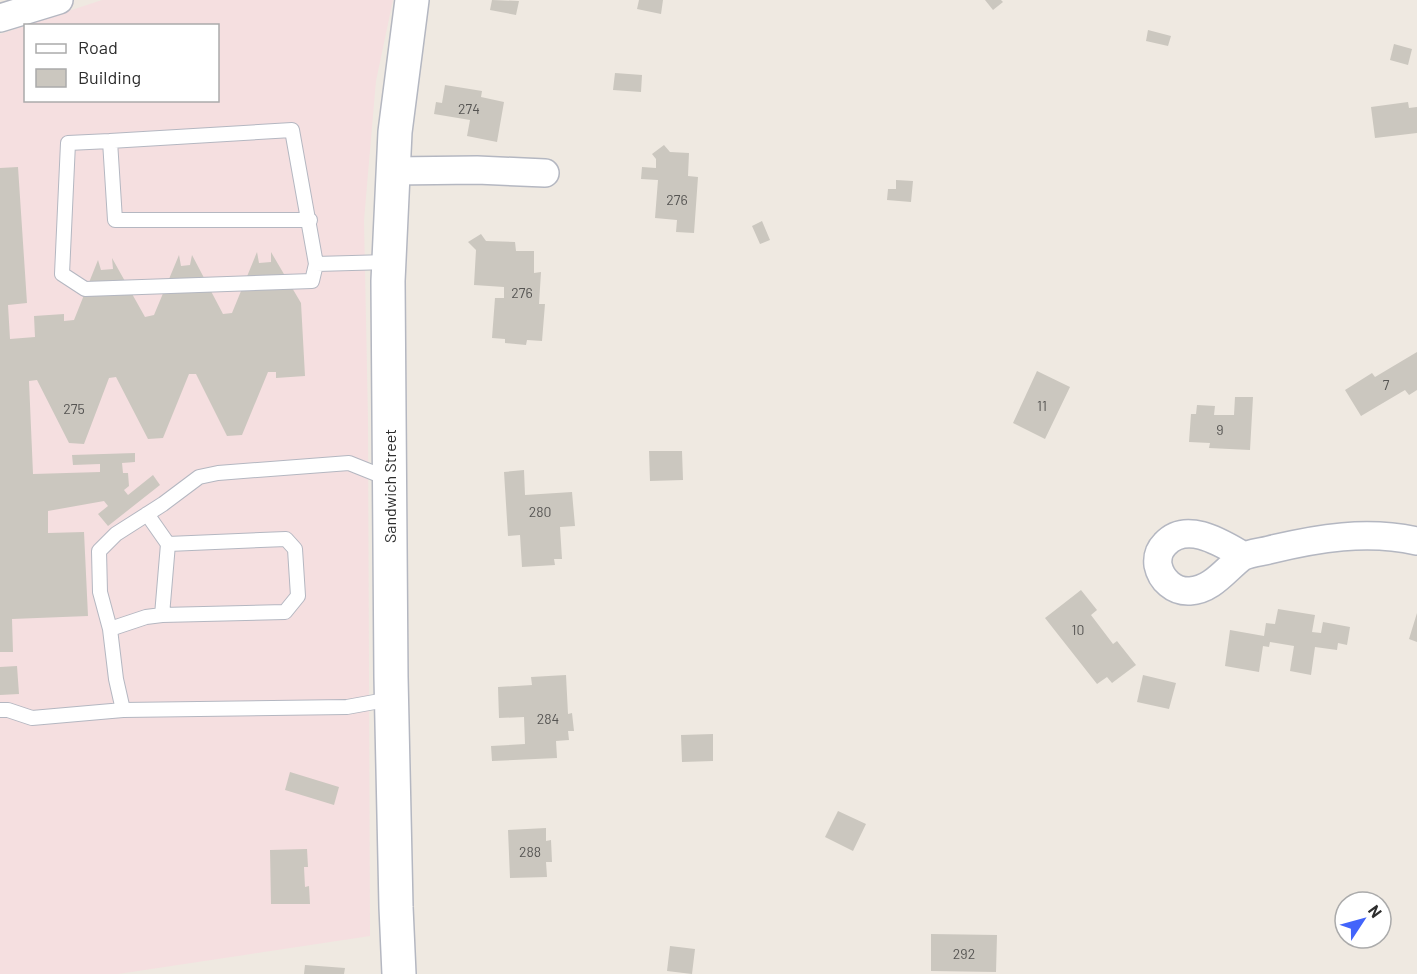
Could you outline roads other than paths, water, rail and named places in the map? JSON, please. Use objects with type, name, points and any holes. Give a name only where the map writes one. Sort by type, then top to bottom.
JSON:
[{"type":"street","points":[[0,18],[59,0]]},
{"type":"street","name":"Sandwich Street","points":[[399,974],[389,478],[388,262],[399,91],[412,0]]},
{"type":"street","points":[[393,171],[477,170],[545,173]]},
{"type":"street","points":[[1244,556],[1336,537],[1383,536],[1417,541]]},
{"type":"lane","points":[[292,130],[310,220],[316,264],[312,281],[85,289],[62,273],[68,143],[292,130]]},
{"type":"lane","points":[[110,141],[115,220],[310,220]]},
{"type":"lane","points":[[316,264],[388,262]]},
{"type":"lane","points":[[123,710],[116,679],[110,629],[100,592],[99,551],[116,534],[163,504],[199,477],[218,473],[350,463],[389,478]]},
{"type":"lane","points":[[147,514],[168,544],[162,615]]},
{"type":"lane","points":[[110,629],[146,617],[162,615],[285,612],[298,596],[295,549],[285,539],[168,544]]},
{"type":"lane","points":[[0,710],[8,710],[32,718],[123,710],[346,707],[393,698]]}]
